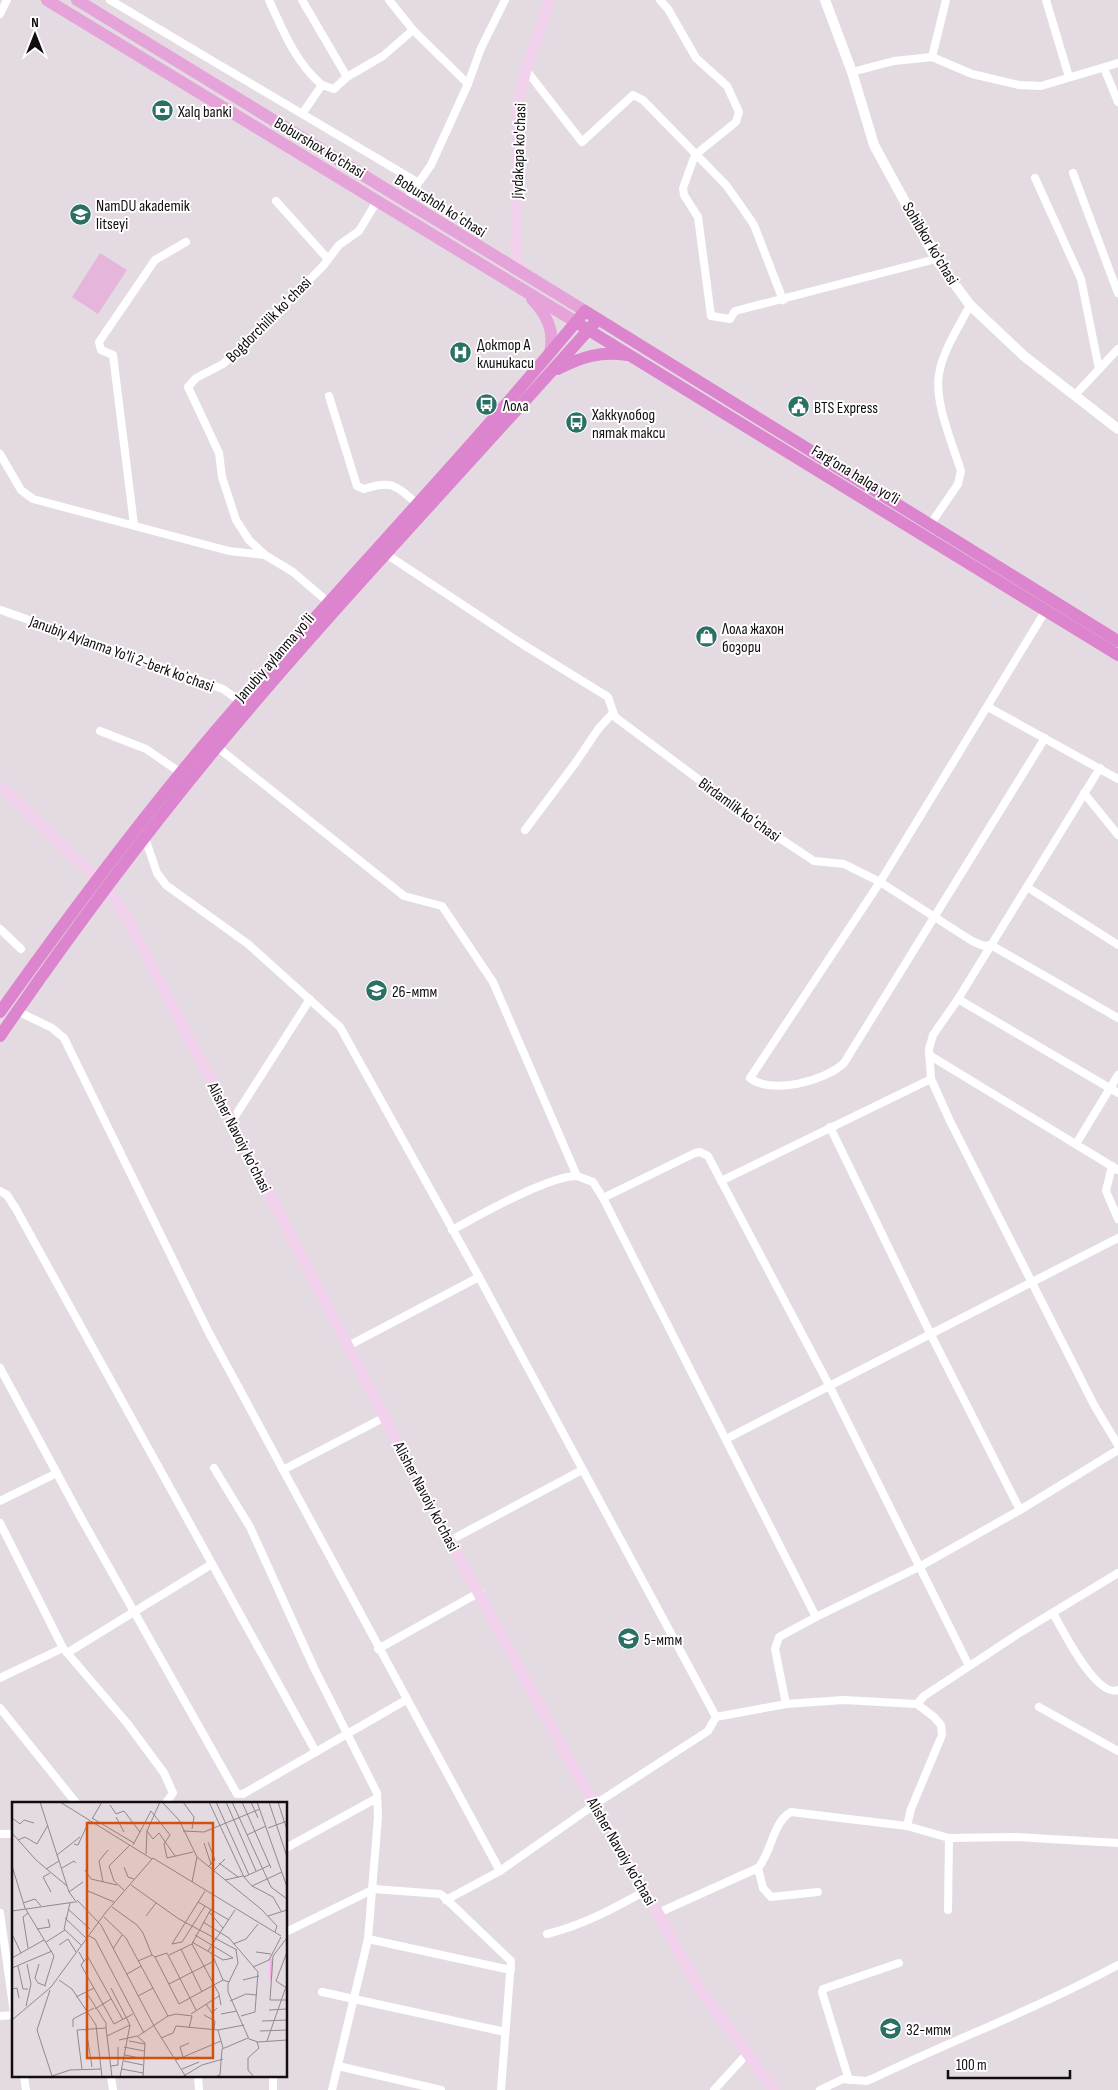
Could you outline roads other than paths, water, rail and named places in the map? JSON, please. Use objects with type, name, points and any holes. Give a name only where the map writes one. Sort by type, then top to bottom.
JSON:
[{"type":"highway","name":"Farg‘ona halqa yo‘li","points":[[585,312],[1118,640]]},
{"type":"highway","name":"Janubiy aylanma yoʻli","points":[[0,1036],[102,883],[181,773],[328,602],[382,551],[417,504],[585,312]]},
{"type":"highway","name":"Janubiy aylanma yoʻli","points":[[0,1012],[102,883],[145,838],[217,747],[382,551],[551,372],[598,319]]},
{"type":"highway","name":"Farg‘ona halqa yo‘li","points":[[576,322],[1118,655]]},
{"type":"highway","points":[[551,372],[580,357],[599,353],[634,356]]},
{"type":"main road","name":"Boburshox ko'chasi","points":[[47,0],[576,322]]},
{"type":"main road","name":"Boburshoh koʻchasi","points":[[77,0],[585,312]]},
{"type":"main road","name":"Jiydakapa ko'chasi","points":[[524,276],[517,258],[516,246],[517,119],[526,70],[550,0]]},
{"type":"main road","points":[[523,290],[542,312],[550,326],[552,344],[550,353]]},
{"type":"main road","name":"Alisher Navoiy ko'chasi","points":[[0,786],[102,883],[125,914],[385,1418],[594,1804],[658,1912],[699,1988],[774,2090]]},
{"type":"street","points":[[0,14],[7,0]]},
{"type":"street","points":[[110,0],[417,182]]},
{"type":"street","points":[[269,0],[288,43],[310,75],[322,85],[333,89],[347,77],[383,56],[413,30]]},
{"type":"street","points":[[302,0],[347,77]]},
{"type":"street","points":[[389,0],[413,30],[468,84]]},
{"type":"street","points":[[405,202],[417,182],[431,165],[468,84],[481,48],[505,0]]},
{"type":"street","points":[[660,0],[668,9],[696,58],[727,86],[739,112],[736,122],[695,155],[683,188],[684,195],[698,218],[711,316],[730,319],[735,312],[936,259]]},
{"type":"street","name":"Sohibkor ko'chasi","points":[[826,0],[852,72],[874,145],[936,259],[970,306],[1024,356],[1118,429]]},
{"type":"street","points":[[932,58],[946,0]]},
{"type":"street","points":[[1046,0],[1069,77]]},
{"type":"street","points":[[852,72],[894,61],[932,58],[972,74],[1019,85],[1041,86],[1118,63]]},
{"type":"street","points":[[1104,68],[1118,102]]},
{"type":"street","points":[[526,70],[580,141],[585,142],[635,94],[726,185],[754,225],[783,300]]},
{"type":"street","points":[[302,114],[322,85]]},
{"type":"street","points":[[1073,173],[1118,293]]},
{"type":"street","points":[[1035,178],[1081,279],[1099,370]]},
{"type":"street","points":[[276,201],[327,258]]},
{"type":"street","name":"Bogdorchilik koʻchasi","points":[[328,602],[294,572],[265,555],[249,540],[236,520],[222,477],[218,453],[188,387],[190,382],[224,364],[241,348],[323,266],[327,258],[346,238],[359,231],[378,201]]},
{"type":"street","points":[[134,525],[113,355],[100,350],[99,342],[155,260],[186,242]]},
{"type":"street","points":[[930,526],[961,477],[939,398],[937,382],[942,362],[970,306]]},
{"type":"street","points":[[1075,395],[1118,348]]},
{"type":"street","points":[[329,396],[357,486],[364,489],[385,483],[393,484],[417,504]]},
{"type":"street","points":[[0,454],[21,490],[29,497],[229,551],[265,555]]},
{"type":"street","name":"Birdamlik koʻchasi","points":[[382,551],[534,651],[608,697],[612,713],[615,717],[758,823],[814,861],[844,864],[880,882],[933,918],[979,944],[991,945],[1118,1018]]},
{"type":"street","name":"Janubiy Аylanma Yo'li 2-berk koʼchasi","points":[[1,610],[223,689],[241,702]]},
{"type":"street","points":[[1045,738],[844,1063],[830,1071],[794,1084],[770,1086],[755,1082],[750,1078],[880,882],[1046,610]]},
{"type":"street","points":[[988,706],[1118,779]]},
{"type":"street","points":[[525,830],[612,713]]},
{"type":"street","points":[[100,731],[146,749],[181,773]]},
{"type":"street","points":[[217,747],[404,896],[438,904],[447,910],[493,982],[577,1176]]},
{"type":"street","points":[[1100,768],[958,999],[933,1035],[929,1055],[931,1079],[1094,1405],[1118,1445]]},
{"type":"street","points":[[1084,793],[1118,835]]},
{"type":"street","points":[[145,838],[157,873],[166,885],[248,944],[340,1028],[478,1277],[716,1717]]},
{"type":"street","points":[[1027,887],[1118,945]]},
{"type":"street","points":[[0,929],[21,948]]},
{"type":"street","points":[[232,1121],[310,999]]},
{"type":"street","points":[[958,999],[1118,1093]]},
{"type":"street","points":[[17,1011],[52,1028],[64,1038],[208,1331],[378,1649],[500,1871]]},
{"type":"street","points":[[929,1055],[1115,1168],[1106,1192],[1118,1219]]},
{"type":"street","points":[[1076,1144],[1118,1075]]},
{"type":"street","points":[[721,1181],[931,1079]]},
{"type":"street","points":[[830,1127],[931,1335],[1020,1510]]},
{"type":"street","points":[[603,1198],[700,1152],[708,1156],[830,1387],[969,1666]]},
{"type":"street","points":[[452,1230],[519,1196],[567,1176],[577,1176],[593,1182],[603,1198],[816,1617]]},
{"type":"street","points":[[0,1191],[7,1195],[16,1209],[316,1752]]},
{"type":"street","points":[[726,1439],[1118,1238]]},
{"type":"street","points":[[348,1346],[478,1277]]},
{"type":"street","points":[[0,1368],[134,1612],[238,1794],[243,1794],[406,1700]]},
{"type":"street","points":[[282,1470],[385,1418]]},
{"type":"street","points":[[786,1704],[775,1650],[776,1642],[785,1633],[920,1567],[1020,1510],[1118,1450]]},
{"type":"street","points":[[214,1468],[250,1527],[314,1668],[349,1733],[378,1798],[374,1889],[368,1939],[332,2090]]},
{"type":"street","points":[[451,1540],[582,1470]]},
{"type":"street","points":[[0,1501],[57,1473]]},
{"type":"street","points":[[0,1523],[65,1651],[127,1723],[164,1773],[173,1793],[166,1802]]},
{"type":"street","points":[[0,1678],[65,1651],[134,1612],[212,1564]]},
{"type":"street","points":[[917,1704],[924,1696],[969,1666],[1118,1573]]},
{"type":"street","points":[[378,1649],[480,1592]]},
{"type":"street","points":[[1053,1613],[1079,1658],[1094,1678],[1109,1690],[1118,1690]]},
{"type":"street","points":[[446,1900],[500,1871],[594,1804],[708,1730],[716,1717],[786,1704],[843,1700],[917,1704],[934,1717],[941,1726],[942,1735],[911,1809],[907,1826]]},
{"type":"street","points":[[1039,1707],[1118,1751]]},
{"type":"street","points":[[0,1708],[76,1802]]},
{"type":"street","points":[[288,1847],[378,1798]]},
{"type":"street","points":[[658,1912],[758,1868],[765,1859],[782,1818],[791,1812],[907,1826],[949,1838],[1015,1837],[1118,1843]]},
{"type":"street","points":[[948,1910],[949,1838]]},
{"type":"street","points":[[758,1868],[763,1888],[771,1897],[818,1892]]},
{"type":"street","points":[[288,1931],[374,1889],[440,1894],[511,1961],[501,2090]]},
{"type":"street","points":[[547,1934],[574,1927],[596,1918],[645,1891]]},
{"type":"street","points":[[0,1913],[12,2000]]},
{"type":"street","points":[[368,1939],[511,1970]]},
{"type":"street","points":[[849,2080],[822,1992],[823,1988],[899,1963]]},
{"type":"street","points":[[820,2090],[837,2081],[866,2081],[874,2078],[932,2050],[1062,1996],[1118,1965]]},
{"type":"street","points":[[322,1992],[505,2032]]},
{"type":"street","points":[[714,2090],[746,2054]]},
{"type":"street","points":[[338,2066],[441,2090]]},
{"type":"place","name":"Xalq banki","points":[[162,111]]},
{"type":"place","name":"NamDU akademik litseyi","points":[[80,214]]},
{"type":"place","name":"Доктор А клиникаси","points":[[461,353]]},
{"type":"place","name":"Лола","points":[[487,405]]},
{"type":"place","name":"BTS Express","points":[[798,407]]},
{"type":"place","name":"Хаккулобод пятак такси","points":[[576,423]]},
{"type":"place","name":"Лола жахон бозори","points":[[706,637]]},
{"type":"place","name":"26-мтм","points":[[376,991]]},
{"type":"place","name":"5-мтм","points":[[628,1639]]},
{"type":"place","name":"32-мтм","points":[[890,2029]]}]
